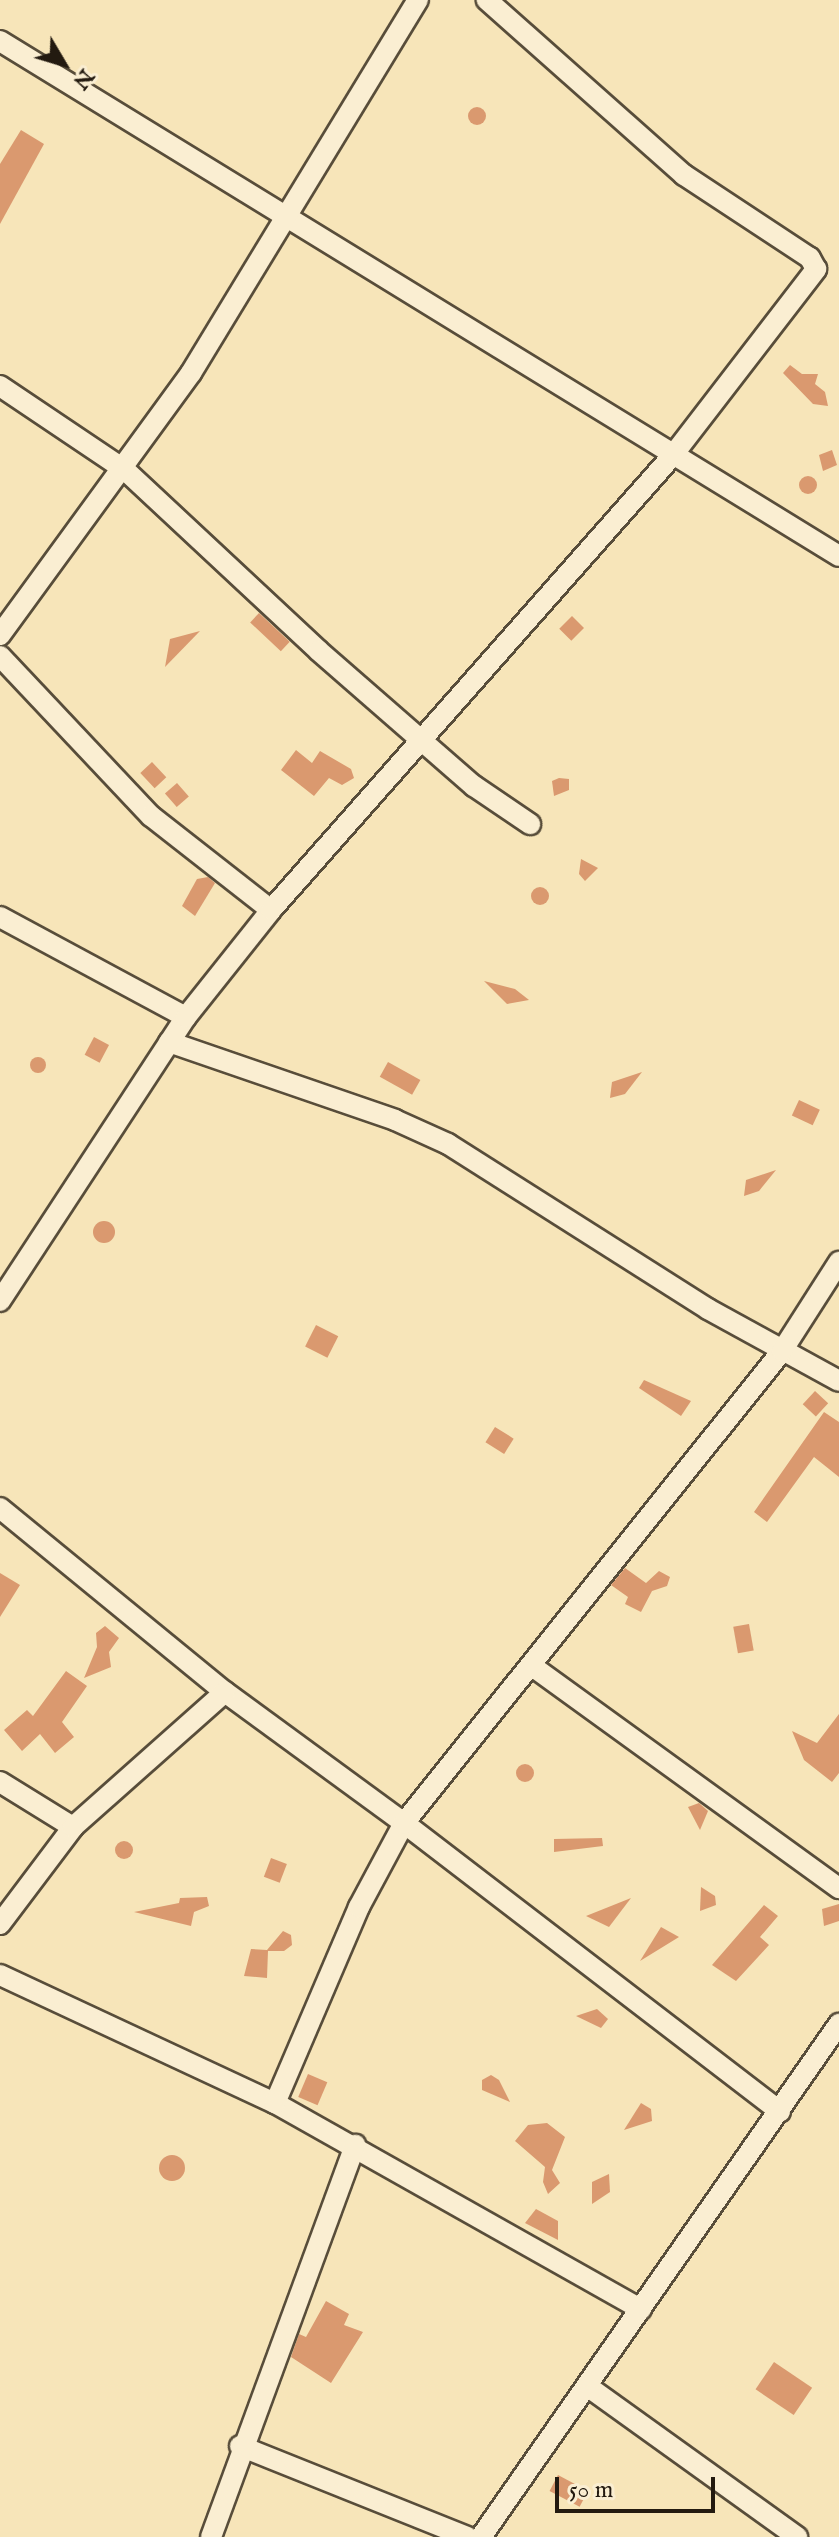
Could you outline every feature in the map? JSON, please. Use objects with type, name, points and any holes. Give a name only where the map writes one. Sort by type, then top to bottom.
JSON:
[{"type":"street","points":[[0,635],[125,470],[287,216],[418,0]]},
{"type":"street","points":[[0,1301],[186,1017],[271,910],[673,455],[811,277],[815,264],[684,175],[487,0]]},
{"type":"street","points":[[0,41],[839,556]]},
{"type":"street","points":[[0,386],[125,470],[422,741],[530,824]]},
{"type":"street","points":[[0,656],[151,816],[271,910]]},
{"type":"street","points":[[0,917],[186,1017]]},
{"type":"street","points":[[169,1042],[395,1120],[448,1144],[782,1351],[839,1381]]},
{"type":"street","points":[[275,2103],[359,1907],[404,1823],[782,1351],[839,1262]]},
{"type":"street","points":[[0,1508],[225,1692],[404,1823],[780,2112]]},
{"type":"street","points":[[532,1666],[839,1888]]},
{"type":"street","points":[[0,1924],[73,1827],[225,1692]]},
{"type":"street","points":[[0,1782],[73,1827]]},
{"type":"street","points":[[0,1975],[275,2103],[355,2145],[641,2309]]},
{"type":"street","points":[[481,2537],[839,2024]]},
{"type":"street","points":[[211,2537],[240,2446],[355,2145]]},
{"type":"street","points":[[587,2386],[797,2537]]},
{"type":"street","points":[[240,2446],[467,2537]]},
{"type":"building","points":[[477,107],[486,116],[477,125],[468,116]]},
{"type":"building","points":[[21,130],[44,144],[0,224],[0,164]]},
{"type":"building","points":[[790,365],[802,374],[818,374],[815,384],[825,392],[828,406],[813,404],[783,373]]},
{"type":"building","points":[[832,450],[837,465],[823,471],[819,455]]},
{"type":"building","points":[[808,476],[817,485],[808,494],[799,485]]},
{"type":"building","points":[[259,613],[290,642],[281,651],[250,623]]},
{"type":"building","points":[[572,616],[584,628],[571,641],[559,629]]},
{"type":"building","points":[[200,631],[165,667],[170,639]]},
{"type":"building","points":[[296,750],[312,763],[320,751],[351,769],[354,778],[342,785],[329,778],[314,796],[281,770]]},
{"type":"building","points":[[152,762],[166,777],[155,788],[140,773]]},
{"type":"building","points":[[569,779],[569,790],[554,796],[552,781]]},
{"type":"building","points":[[177,783],[189,797],[177,807],[165,793]]},
{"type":"building","points":[[581,859],[598,868],[585,881],[579,874]]},
{"type":"building","points":[[208,877],[215,883],[195,916],[182,906],[197,879]]},
{"type":"building","points":[[540,887],[549,896],[540,905],[531,896]]},
{"type":"building","points":[[484,981],[515,989],[529,1000],[507,1004]]},
{"type":"building","points":[[94,1037],[109,1045],[100,1063],[85,1055]]},
{"type":"building","points":[[35,1057],[41,1057],[46,1065],[44,1071],[35,1073],[30,1068],[30,1062]]},
{"type":"building","points":[[388,1062],[420,1080],[412,1095],[380,1077]]},
{"type":"building","points":[[642,1072],[625,1094],[610,1098],[612,1082]]},
{"type":"building","points":[[799,1100],[820,1110],[813,1125],[792,1115]]},
{"type":"building","points":[[776,1170],[759,1191],[744,1196],[746,1180]]},
{"type":"building","points":[[104,1221],[112,1224],[115,1232],[112,1240],[104,1243],[96,1240],[93,1232],[96,1224]]},
{"type":"building","points":[[316,1325],[338,1336],[327,1358],[305,1346]]},
{"type":"building","points":[[644,1380],[691,1401],[681,1416],[639,1388]]},
{"type":"building","points":[[815,1391],[828,1403],[816,1416],[803,1404]]},
{"type":"building","points":[[824,1412],[839,1422],[839,1477],[814,1457],[767,1522],[754,1512]]},
{"type":"building","points":[[495,1427],[514,1439],[504,1454],[485,1442]]},
{"type":"building","points":[[625,1568],[646,1583],[659,1571],[670,1577],[667,1586],[652,1591],[641,1612],[625,1604],[628,1597],[611,1585]]},
{"type":"building","points":[[0,1573],[20,1585],[0,1617]]},
{"type":"building","points":[[749,1624],[754,1651],[738,1653],[733,1627]]},
{"type":"building","points":[[105,1626],[119,1638],[109,1652],[111,1667],[84,1678],[97,1647],[96,1633]]},
{"type":"building","points":[[66,1671],[87,1686],[62,1722],[74,1737],[55,1753],[40,1734],[22,1751],[4,1730],[27,1710],[33,1716]]},
{"type":"building","points":[[839,1714],[839,1773],[832,1782],[804,1760],[792,1731],[817,1743]]},
{"type":"building","points":[[525,1764],[534,1773],[525,1782],[516,1773]]},
{"type":"building","points":[[699,1803],[708,1811],[700,1830],[688,1807]]},
{"type":"building","points":[[602,1838],[603,1846],[554,1852],[554,1839]]},
{"type":"building","points":[[124,1841],[133,1850],[124,1859],[115,1850]]},
{"type":"building","points":[[271,1858],[287,1864],[280,1883],[264,1877]]},
{"type":"building","points":[[701,1887],[715,1896],[716,1905],[700,1911]]},
{"type":"building","points":[[207,1897],[209,1906],[194,1912],[191,1926],[134,1912],[179,1903],[180,1898]]},
{"type":"building","points":[[631,1898],[609,1927],[586,1916]]},
{"type":"building","points":[[839,1904],[839,1921],[824,1926],[822,1909]]},
{"type":"building","points":[[764,1905],[778,1916],[760,1937],[769,1945],[736,1981],[712,1965]]},
{"type":"building","points":[[661,1927],[679,1937],[640,1961]]},
{"type":"building","points":[[283,1931],[291,1935],[292,1945],[284,1951],[268,1951],[267,1978],[244,1976],[251,1949],[267,1950]]},
{"type":"building","points":[[597,2009],[608,2019],[601,2028],[576,2016]]},
{"type":"building","points":[[308,2074],[327,2082],[318,2105],[298,2097]]},
{"type":"building","points":[[491,2075],[499,2080],[510,2102],[482,2090],[482,2080]]},
{"type":"building","points":[[641,2103],[651,2109],[652,2121],[624,2130]]},
{"type":"building","points":[[547,2123],[565,2137],[552,2170],[560,2183],[548,2194],[543,2182],[545,2167],[515,2141],[528,2125]]},
{"type":"building","points":[[172,2155],[181,2159],[185,2168],[181,2177],[172,2181],[163,2177],[159,2168],[163,2159]]},
{"type":"building","points":[[609,2174],[610,2192],[592,2204],[592,2182]]},
{"type":"building","points":[[536,2209],[558,2221],[558,2240],[525,2223]]},
{"type":"building","points":[[326,2301],[349,2314],[344,2325],[363,2332],[331,2383],[291,2357],[299,2334],[306,2337]]},
{"type":"building","points":[[774,2362],[812,2388],[794,2415],[756,2389]]},
{"type":"building","points":[[558,2475],[588,2491],[580,2507],[550,2491]]}]
